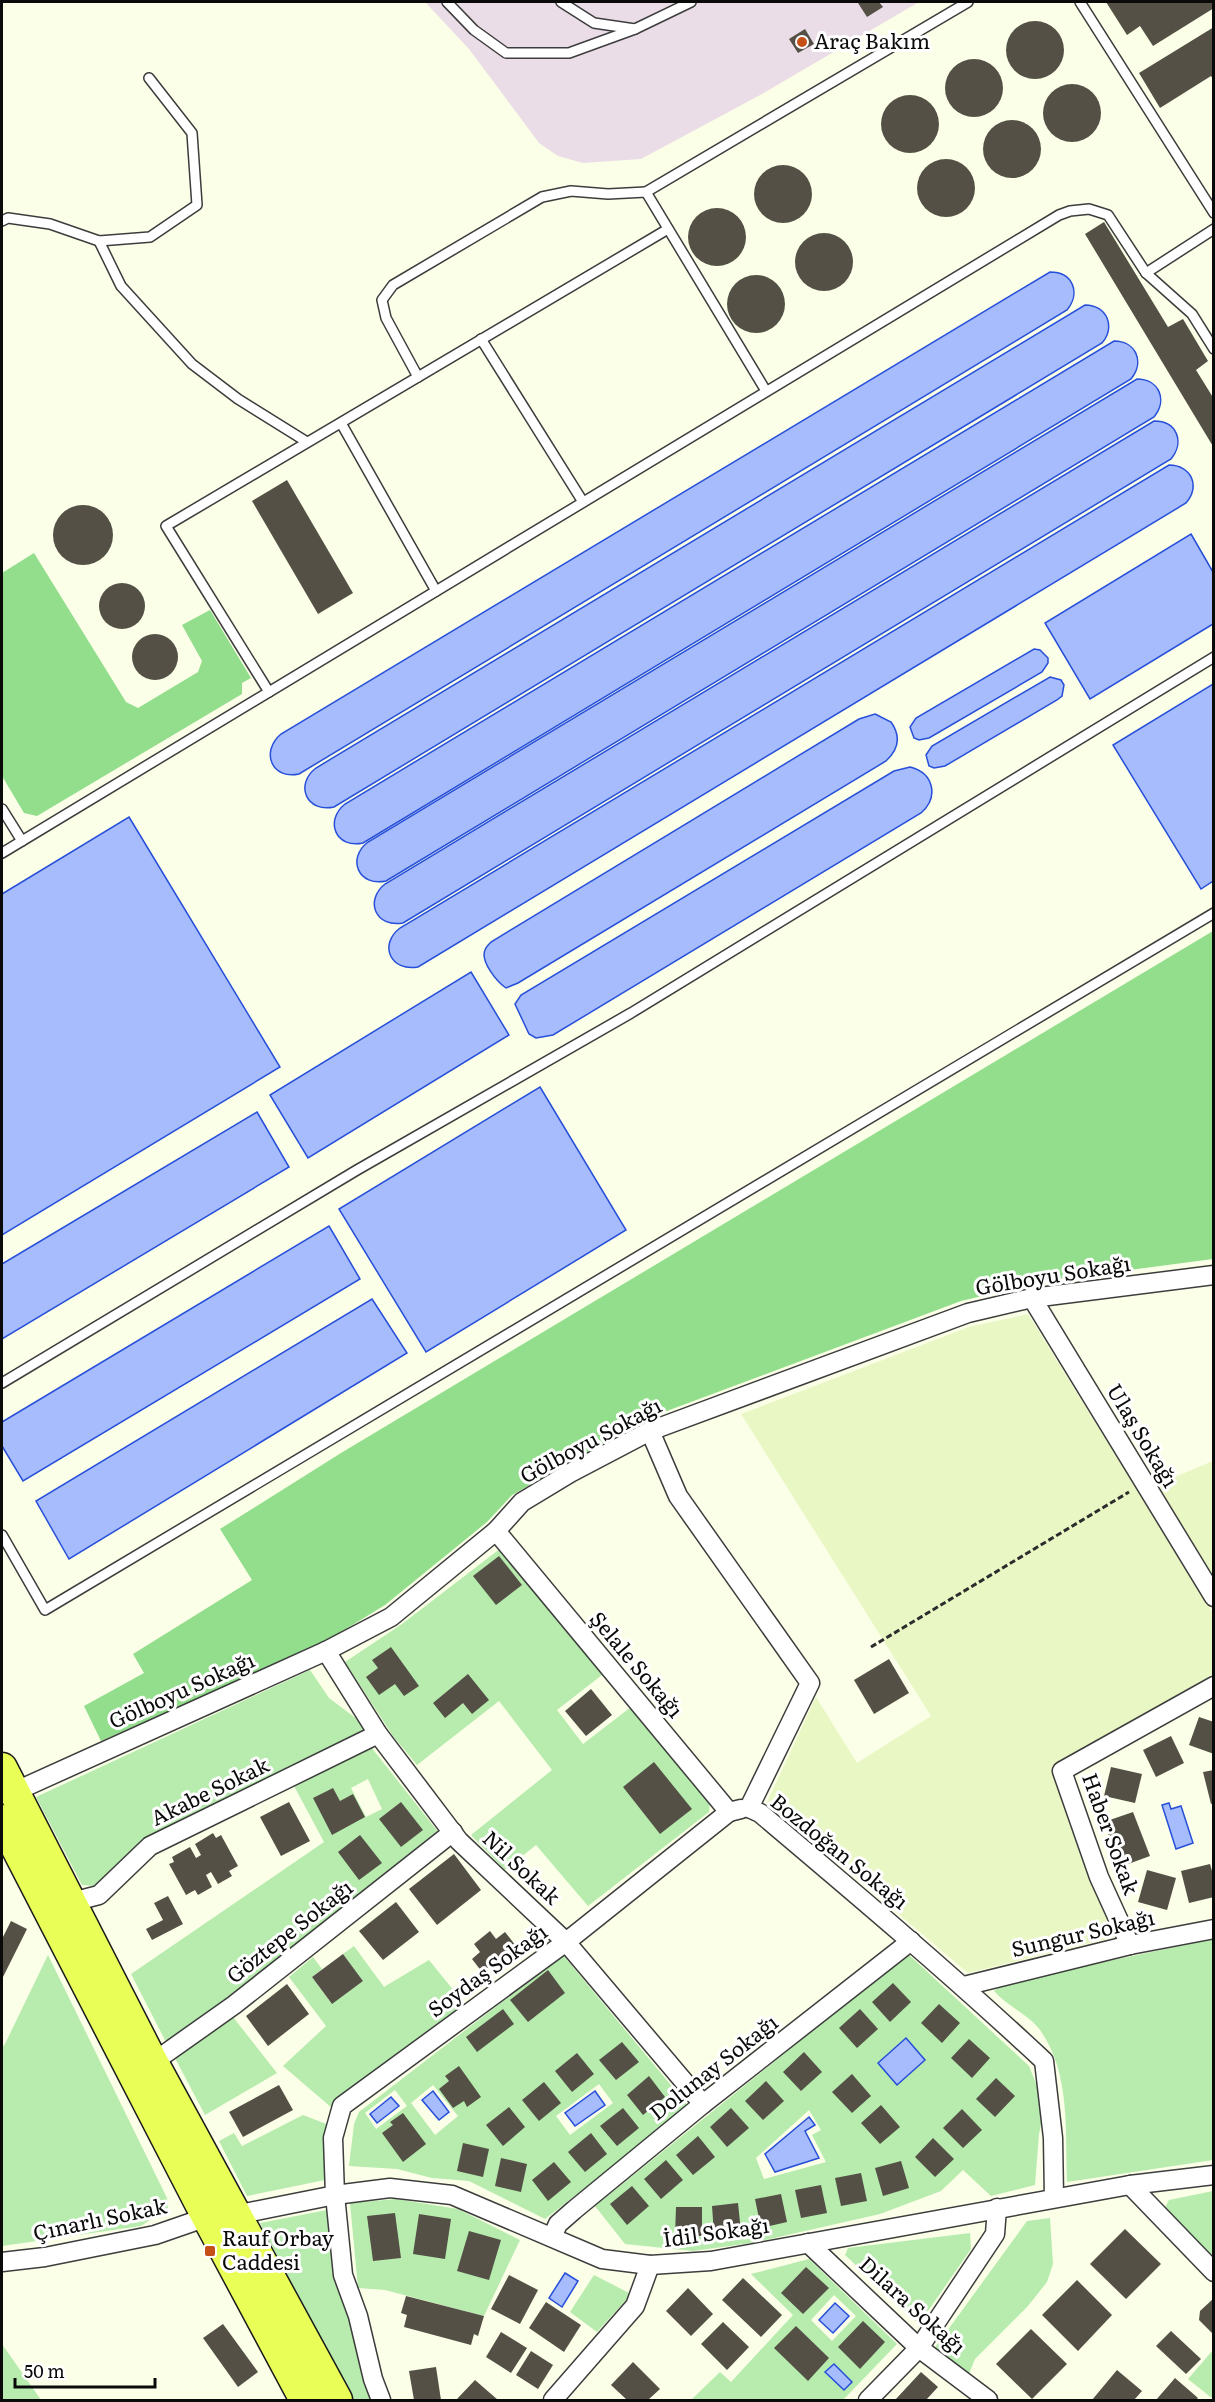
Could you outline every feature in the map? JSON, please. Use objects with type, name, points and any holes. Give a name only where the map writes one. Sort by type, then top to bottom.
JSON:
[{"type":"main road","points":[[8,1780],[151,2059],[305,2400]]},
{"type":"main road","points":[[2,1820],[221,2216],[337,2400]]},
{"type":"street","name":"Gölboyu Sokağı","points":[[8,1780],[326,1651],[391,1617],[496,1531],[522,1502],[570,1473],[650,1431],[968,1313],[1032,1298],[1214,1275]]},
{"type":"street","name":"Ulaş Sokağı","points":[[1032,1298],[1214,1597]]},
{"type":"street","name":"Bozdoğan Sokağı","points":[[650,1431],[678,1496],[810,1683],[749,1808],[760,1813],[964,1986],[1044,2061],[1053,2138],[1054,2198]]},
{"type":"street","name":"Şelale Sokağı","points":[[496,1531],[729,1812]]},
{"type":"street","name":"Nil Sokak","points":[[326,1651],[378,1734],[453,1832],[566,1942],[703,2104]]},
{"type":"street","name":"Haber Sokak","points":[[1130,1946],[1099,1877],[1062,1771],[1214,1686]]},
{"type":"street","name":"Akabe Sokak","points":[[72,1902],[99,1895],[150,1846],[378,1734]]},
{"type":"street","points":[[729,1812],[749,1808]]},
{"type":"street","name":"Soydaş Sokağı","points":[[381,2400],[373,2379],[358,2316],[343,2275],[335,2195],[333,2138],[342,2106],[566,1942],[729,1812]]},
{"type":"street","name":"Göztepe Sokağı","points":[[151,2059],[162,2056],[234,2005],[453,1832]]},
{"type":"street","name":"Sungur Sokağı","points":[[964,1986],[1130,1946],[1214,1929]]},
{"type":"street","name":"Dolunay Sokağı","points":[[552,2237],[558,2224],[574,2210],[703,2104],[911,1941]]},
{"type":"street","name":"İdil Sokağı","points":[[221,2216],[335,2195],[390,2188],[452,2195],[602,2259],[650,2265],[711,2261],[1130,2185],[1214,2175]]},
{"type":"street","points":[[1130,2185],[1214,2272]]},
{"type":"street","points":[[868,2400],[919,2348],[995,2234],[997,2208]]},
{"type":"street","name":"Çınarlı Sokak","points":[[2,2262],[45,2257],[155,2235],[221,2216]]},
{"type":"street","name":"Dilara Sokağı","points":[[808,2242],[919,2348],[988,2400]]},
{"type":"street","points":[[553,2400],[635,2306],[650,2265]]},
{"type":"lane","points":[[447,2],[474,30],[506,53],[569,53],[635,29],[691,2]]},
{"type":"lane","points":[[561,2],[594,23],[635,29]]},
{"type":"lane","points":[[418,377],[386,318],[382,300],[393,285],[542,197],[571,191],[608,194],[646,192],[968,2]]},
{"type":"lane","points":[[1080,2],[1214,213]]},
{"type":"lane","points":[[2,221],[8,218],[50,224],[99,241],[150,237],[196,205],[192,133],[149,78]]},
{"type":"lane","points":[[646,192],[766,391]]},
{"type":"lane","points":[[2,854],[1031,231],[1070,211],[1089,209],[1108,215],[1146,273],[1192,314],[1214,350]]},
{"type":"lane","points":[[269,692],[166,526],[668,229]]},
{"type":"lane","points":[[1146,273],[1214,229]]},
{"type":"lane","points":[[99,241],[121,286],[192,364],[238,399],[307,442]]},
{"type":"lane","points":[[481,339],[583,502]]},
{"type":"lane","points":[[340,423],[436,591]]},
{"type":"lane","points":[[2,1383],[357,1170],[631,1013],[1214,657]]},
{"type":"lane","points":[[2,809],[21,841]]},
{"type":"lane","points":[[2,1535],[45,1610],[1214,913]]},
{"type":"path","points":[[871,1647],[1144,1483]]},
{"type":"shaded area","points":[[425,2],[919,2],[762,94],[641,159],[583,163],[558,156],[539,143],[469,49]]},
{"type":"green space","points":[[34,553],[126,702],[138,708],[198,672],[202,661],[182,625],[210,610],[251,678],[242,683],[242,694],[37,816],[24,813],[2,776],[2,573]]},
{"type":"green space","points":[[1213,931],[1213,1259],[1046,1281],[961,1301],[648,1418],[512,1495],[487,1522],[385,1605],[318,1646],[101,1741],[84,1706],[144,1673],[133,1654],[252,1580],[220,1529],[341,1453]]},
{"type":"green space","points":[[1028,1314],[1213,1613],[1213,1674],[1053,1767],[1091,1875],[1119,1936],[968,1973],[767,1802],[816,1697],[857,1763],[931,1716],[741,1414],[969,1327]]},
{"type":"green space","points":[[1213,1461],[1213,1580],[1158,1484]]},
{"type":"green space","points":[[501,1548],[602,1675],[557,1710],[583,1744],[631,1707],[710,1798],[709,1812],[588,1906],[536,1845],[505,1870],[471,1835],[552,1770],[499,1701],[417,1765],[393,1736],[345,1662],[402,1624]]},
{"type":"green space","points":[[310,1670],[329,1698],[365,1725],[369,1733],[147,1841],[97,1886],[82,1885],[36,1797]]},
{"type":"green space","points":[[371,1747],[439,1833],[231,1997],[167,2044],[131,1974],[324,1842],[294,1786]],"holes":[[[368,1779],[382,1809],[366,1817],[351,1788]]]},
{"type":"green space","points":[[1213,1939],[1213,2160],[1067,2182],[1066,2123],[1062,2084],[1057,2065],[1040,2030],[994,1991],[1004,1983]]},
{"type":"green space","points":[[354,1946],[384,1987],[429,1960],[467,2007],[332,2108],[283,2066],[326,2026],[289,1977],[313,1957],[322,1969],[312,1977],[331,2003],[363,1981],[343,1954]]},
{"type":"green space","points":[[908,1954],[1029,2066],[1045,2106],[1039,2134],[1035,2185],[991,2196],[963,2170],[941,2191],[880,2214],[752,2243],[693,2251],[625,2244],[595,2206]],"holes":[[[809,2110],[821,2130],[812,2135],[826,2162],[764,2179],[756,2158]]]},
{"type":"green space","points":[[48,1955],[167,2198],[168,2208],[141,2226],[2,2246],[2,2045],[4,2046]]},
{"type":"green space","points":[[563,1955],[689,2107],[545,2219],[469,2181],[432,2178],[397,2169],[349,2166],[354,2124],[359,2112]],"holes":[[[599,2084],[613,2103],[570,2135],[556,2116]],[[433,2085],[458,2116],[435,2135],[411,2103]],[[395,2090],[407,2106],[376,2129],[365,2113]]]},
{"type":"green space","points":[[233,2017],[277,2073],[205,2115],[175,2058]]},
{"type":"green space","points":[[303,2115],[329,2125],[325,2140],[325,2180],[247,2196],[219,2141],[234,2133],[242,2146]]},
{"type":"green space","points":[[1213,2191],[1213,2258],[1164,2209],[1169,2200]]},
{"type":"green space","points":[[396,2199],[458,2209],[520,2240],[484,2316],[385,2290],[358,2288],[350,2203]]},
{"type":"green space","points":[[327,2210],[362,2377],[371,2400],[353,2400],[260,2223]]},
{"type":"green space","points":[[1050,2218],[1053,2264],[1047,2282],[1028,2306],[975,2359],[968,2376],[934,2349],[1027,2221]]},
{"type":"green space","points":[[970,2233],[971,2249],[919,2324],[845,2255],[848,2248]]},
{"type":"green space","points":[[809,2259],[897,2344],[843,2400],[691,2400],[720,2372],[731,2382],[793,2315],[751,2274]],"holes":[[[834,2295],[856,2316],[832,2341],[811,2320]]]},
{"type":"green space","points":[[594,2275],[629,2293],[628,2298],[597,2332],[570,2312]]},
{"type":"green space","points":[[2,2344],[41,2400],[2,2400]]},
{"type":"green space","points":[[1213,2350],[1213,2399],[1188,2379]]},
{"type":"water","points":[[1050,272],[1064,276],[1072,285],[1073,297],[1067,310],[299,774],[282,773],[272,763],[271,749],[281,734]]},
{"type":"water","points":[[1085,305],[1099,309],[1107,318],[1108,330],[1102,343],[334,807],[317,806],[307,796],[306,782],[316,768]]},
{"type":"water","points":[[1114,341],[1128,345],[1136,354],[1137,366],[1131,379],[363,843],[346,842],[336,832],[335,818],[345,804]]},
{"type":"water","points":[[1137,379],[1151,383],[1159,392],[1160,404],[1154,417],[386,881],[369,880],[359,870],[358,856],[368,842]]},
{"type":"water","points":[[1154,421],[1168,425],[1176,434],[1177,446],[1171,459],[403,923],[386,921],[376,912],[375,898],[385,884]]},
{"type":"water","points":[[1169,465],[1183,469],[1191,478],[1193,490],[1186,503],[418,967],[401,965],[391,956],[390,942],[400,928]]},
{"type":"water","points":[[1191,534],[1213,572],[1213,624],[1090,699],[1045,623]]},
{"type":"water","points":[[1034,649],[1040,650],[1048,658],[1048,663],[1042,672],[929,738],[919,740],[914,738],[910,727],[916,718]]},
{"type":"water","points":[[1050,677],[1061,680],[1064,685],[1062,696],[1057,700],[945,766],[934,768],[929,766],[926,755],[932,746]]},
{"type":"water","points":[[1213,684],[1213,881],[1201,889],[1113,745]]},
{"type":"water","points":[[875,714],[891,722],[896,732],[896,747],[886,761],[518,983],[506,988],[490,971],[484,955],[485,949],[491,942],[859,719]]},
{"type":"water","points":[[910,767],[924,774],[931,786],[930,800],[921,813],[553,1035],[536,1038],[529,1034],[515,1004],[521,995],[894,771]]},
{"type":"water","points":[[129,817],[280,1067],[2,1235],[2,894]]},
{"type":"water","points":[[471,972],[509,1035],[308,1158],[270,1095]]},
{"type":"water","points":[[540,1087],[626,1230],[426,1352],[339,1209]]},
{"type":"water","points":[[257,1112],[289,1167],[2,1339],[2,1264]]},
{"type":"water","points":[[329,1226],[360,1279],[23,1481],[2,1446],[2,1422]]},
{"type":"water","points":[[372,1299],[407,1353],[69,1559],[36,1501]]},
{"type":"water","points":[[1169,1803],[1171,1809],[1181,1806],[1193,1843],[1176,1849],[1162,1805]]},
{"type":"water","points":[[906,2038],[925,2060],[897,2085],[878,2063]]},
{"type":"water","points":[[433,2091],[449,2112],[439,2120],[422,2100]]},
{"type":"water","points":[[595,2091],[605,2105],[575,2126],[565,2113]]},
{"type":"water","points":[[391,2097],[399,2106],[377,2123],[370,2114]]},
{"type":"water","points":[[809,2117],[815,2125],[805,2131],[819,2158],[775,2172],[765,2154]]},
{"type":"water","points":[[565,2273],[578,2281],[562,2307],[549,2298]]},
{"type":"water","points":[[835,2303],[849,2316],[833,2333],[819,2320]]},
{"type":"water","points":[[834,2364],[852,2382],[844,2390],[825,2372]]},
{"type":"building","name":"Araç Bakım","points":[[879,2],[883,7],[867,17],[858,3]]},
{"type":"building","points":[[1106,2],[1214,2],[1214,8],[1153,46],[1140,26],[1127,35]]},
{"type":"building","points":[[1029,21],[1041,21],[1056,29],[1064,44],[1064,56],[1056,71],[1041,79],[1029,79],[1014,71],[1006,56],[1006,44],[1014,29]]},
{"type":"building","points":[[1214,27],[1214,81],[1211,76],[1160,108],[1139,73]]},
{"type":"building","name":"Araç Bakım","points":[[805,29],[814,44],[798,53],[789,39]]},
{"type":"building","points":[[968,59],[980,59],[995,67],[1003,82],[1003,94],[995,109],[980,117],[968,117],[953,109],[945,94],[945,82],[953,67]]},
{"type":"building","points":[[1066,84],[1078,84],[1093,92],[1101,107],[1101,119],[1093,134],[1078,142],[1066,142],[1051,134],[1043,119],[1043,107],[1051,92]]},
{"type":"building","points":[[904,95],[916,95],[931,103],[939,118],[939,130],[931,145],[916,153],[904,153],[889,145],[881,130],[881,118],[889,103]]},
{"type":"building","points":[[1006,120],[1018,120],[1033,128],[1041,143],[1041,155],[1033,170],[1018,178],[1006,178],[991,170],[983,155],[983,143],[991,128]]},
{"type":"building","points":[[940,159],[952,159],[967,167],[975,182],[975,194],[967,209],[952,217],[940,217],[925,209],[917,194],[917,182],[925,167]]},
{"type":"building","points":[[777,165],[789,165],[804,173],[812,188],[812,200],[804,215],[789,223],[777,223],[762,215],[754,200],[754,188],[762,173]]},
{"type":"building","points":[[711,208],[723,208],[738,216],[746,231],[746,243],[738,258],[723,266],[711,266],[696,258],[688,243],[688,231],[696,216]]},
{"type":"building","points":[[1104,222],[1168,327],[1183,319],[1208,361],[1196,370],[1214,399],[1214,448],[1085,234]]},
{"type":"building","points":[[818,233],[830,233],[845,241],[853,256],[853,268],[845,283],[830,291],[818,291],[803,283],[795,268],[795,256],[803,241]]},
{"type":"building","points":[[750,275],[762,275],[777,283],[785,298],[785,310],[777,325],[762,333],[750,333],[735,325],[727,310],[727,298],[735,283]]},
{"type":"building","points":[[287,480],[353,593],[318,614],[252,501]]},
{"type":"building","points":[[83,505],[100,510],[108,518],[113,535],[108,552],[100,560],[83,565],[66,560],[58,552],[53,535],[58,518],[66,510]]},
{"type":"building","points":[[122,583],[138,590],[145,606],[138,622],[122,629],[106,622],[99,606],[106,590]]},
{"type":"building","points":[[155,634],[171,641],[178,657],[171,673],[155,680],[139,673],[132,657],[139,641]]},
{"type":"building","points":[[499,1556],[522,1585],[496,1605],[473,1576]]},
{"type":"building","points":[[391,1647],[419,1686],[404,1696],[395,1684],[379,1695],[366,1677],[378,1668],[372,1660]]},
{"type":"building","points":[[889,1659],[909,1693],[874,1714],[854,1680]]},
{"type":"building","points":[[468,1674],[489,1700],[472,1714],[463,1703],[445,1718],[433,1703]]},
{"type":"building","points":[[591,1689],[612,1715],[586,1736],[565,1711]]},
{"type":"building","points":[[1199,1717],[1214,1722],[1214,1754],[1189,1745]]},
{"type":"building","points":[[1171,1736],[1184,1763],[1156,1777],[1143,1750]]},
{"type":"building","points":[[654,1762],[692,1809],[660,1834],[623,1787]]},
{"type":"building","points":[[1111,1767],[1142,1774],[1135,1803],[1104,1796]]},
{"type":"building","points":[[1214,1770],[1214,1803],[1211,1804],[1203,1772]]},
{"type":"building","points":[[333,1788],[340,1801],[353,1794],[365,1817],[332,1835],[313,1798]]},
{"type":"building","points":[[289,1802],[310,1841],[281,1856],[260,1817]]},
{"type":"building","points":[[401,1802],[423,1830],[401,1847],[379,1819]]},
{"type":"building","points":[[1133,1812],[1150,1856],[1120,1867],[1104,1822]]},
{"type":"building","points":[[213,1833],[216,1838],[221,1835],[238,1866],[229,1871],[232,1876],[218,1884],[211,1872],[206,1875],[212,1887],[198,1895],[195,1890],[186,1895],[169,1864],[174,1862],[172,1857],[190,1847],[196,1858],[201,1855],[195,1844]]},
{"type":"building","points":[[360,1835],[382,1863],[359,1880],[338,1852]]},
{"type":"building","points":[[454,1854],[481,1890],[437,1925],[409,1889]]},
{"type":"building","points":[[1210,1864],[1214,1878],[1214,1897],[1189,1903],[1181,1871]]},
{"type":"building","points":[[1147,1870],[1176,1878],[1167,1910],[1138,1902]]},
{"type":"building","points":[[168,1896],[183,1924],[152,1940],[146,1929],[163,1920],[154,1903]]},
{"type":"building","points":[[396,1902],[419,1932],[383,1960],[359,1931]]},
{"type":"building","points":[[11,1921],[27,1929],[2,1979],[2,1939]]},
{"type":"building","points":[[490,1931],[496,1939],[505,1932],[516,1946],[482,1972],[472,1959],[480,1952],[474,1944]]},
{"type":"building","points":[[343,1954],[363,1981],[332,2004],[312,1977]]},
{"type":"building","points":[[548,1970],[565,1993],[528,2022],[510,2000]]},
{"type":"building","points":[[893,1983],[911,2002],[890,2022],[872,2002]]},
{"type":"building","points":[[287,1984],[309,2014],[268,2046],[246,2016]]},
{"type":"building","points":[[939,2004],[960,2023],[942,2043],[921,2023]]},
{"type":"building","points":[[503,2009],[514,2024],[477,2052],[466,2037]]},
{"type":"building","points":[[860,2009],[878,2029],[857,2048],[839,2028]]},
{"type":"building","points":[[969,2039],[990,2058],[972,2078],[951,2058]]},
{"type":"building","points":[[622,2042],[639,2062],[616,2080],[599,2060]]},
{"type":"building","points":[[804,2052],[822,2072],[801,2091],[783,2072]]},
{"type":"building","points":[[577,2053],[594,2074],[572,2092],[555,2071]]},
{"type":"building","points":[[459,2066],[481,2097],[467,2107],[464,2101],[453,2108],[439,2089],[449,2081],[445,2076]]},
{"type":"building","points":[[852,2074],[871,2096],[852,2113],[832,2092]]},
{"type":"building","points":[[649,2076],[665,2097],[643,2115],[627,2095]]},
{"type":"building","points":[[996,2078],[1015,2096],[995,2117],[976,2099]]},
{"type":"building","points":[[766,2081],[784,2101],[763,2120],[745,2101]]},
{"type":"building","points":[[544,2082],[561,2103],[539,2121],[522,2100]]},
{"type":"building","points":[[279,2085],[293,2110],[243,2137],[229,2112]]},
{"type":"building","points":[[881,2105],[900,2127],[880,2144],[861,2123]]},
{"type":"building","points":[[509,2107],[525,2127],[503,2146],[486,2125]]},
{"type":"building","points":[[623,2108],[639,2128],[617,2146],[600,2126]]},
{"type":"building","points":[[731,2108],[749,2128],[727,2147],[710,2127]]},
{"type":"building","points":[[962,2109],[982,2130],[963,2148],[943,2128]]},
{"type":"building","points":[[403,2113],[426,2144],[403,2162],[382,2133],[393,2125],[390,2122]]},
{"type":"building","points":[[591,2133],[607,2154],[585,2172],[568,2152]]},
{"type":"building","points":[[698,2136],[715,2157],[693,2175],[676,2155]]},
{"type":"building","points":[[933,2138],[954,2159],[935,2177],[915,2157]]},
{"type":"building","points":[[463,2143],[489,2149],[483,2177],[457,2171]]},
{"type":"building","points":[[501,2158],[527,2164],[521,2192],[495,2186]]},
{"type":"building","points":[[666,2160],[683,2180],[661,2199],[644,2179]]},
{"type":"building","points":[[901,2161],[909,2188],[883,2196],[875,2168]]},
{"type":"building","points":[[554,2162],[571,2182],[548,2201],[532,2180]]},
{"type":"building","points":[[861,2173],[867,2201],[841,2206],[835,2178]]},
{"type":"building","points":[[821,2185],[827,2213],[801,2218],[795,2190]]},
{"type":"building","points":[[632,2186],[649,2206],[627,2225],[610,2204]]},
{"type":"building","points":[[781,2194],[787,2222],[761,2228],[755,2199]]},
{"type":"building","points":[[738,2203],[741,2232],[714,2234],[712,2206]]},
{"type":"building","points":[[676,2207],[702,2207],[702,2236],[675,2236]]},
{"type":"building","points":[[395,2213],[401,2258],[373,2261],[367,2216]]},
{"type":"building","points":[[419,2214],[451,2219],[445,2259],[413,2254]]},
{"type":"building","points":[[1125,2229],[1161,2264],[1126,2299],[1090,2264]]},
{"type":"building","points":[[469,2231],[501,2240],[489,2280],[457,2271]]},
{"type":"building","points":[[806,2267],[829,2288],[803,2314],[781,2293]]},
{"type":"building","points":[[509,2275],[538,2290],[520,2324],[491,2309]]},
{"type":"building","points":[[743,2278],[782,2315],[761,2337],[722,2300]]},
{"type":"building","points":[[1077,2280],[1112,2315],[1078,2351],[1042,2315]]},
{"type":"building","points":[[688,2288],[713,2314],[691,2336],[666,2311]]},
{"type":"building","points":[[406,2296],[484,2316],[478,2336],[474,2334],[471,2345],[404,2327],[407,2315],[401,2313]]},
{"type":"building","points":[[1214,2298],[1214,2335],[1199,2320],[1200,2311]]},
{"type":"building","points":[[546,2302],[581,2325],[564,2352],[529,2328]]},
{"type":"building","points":[[863,2321],[885,2342],[860,2369],[838,2347]]},
{"type":"building","points":[[723,2322],[749,2347],[727,2370],[701,2344]]},
{"type":"building","points":[[223,2324],[258,2372],[238,2387],[203,2338]]},
{"type":"building","points":[[796,2326],[829,2358],[808,2381],[774,2348]]},
{"type":"building","points":[[1031,2329],[1067,2364],[1032,2399],[996,2364]]},
{"type":"building","points":[[1171,2331],[1201,2359],[1186,2374],[1156,2346]]},
{"type":"building","points":[[501,2332],[527,2348],[511,2373],[486,2357]]},
{"type":"building","points":[[531,2351],[553,2365],[538,2389],[516,2375]]},
{"type":"building","points":[[633,2362],[660,2389],[648,2400],[627,2400],[611,2385]]},
{"type":"building","points":[[436,2367],[441,2400],[414,2400],[409,2371]]},
{"type":"building","points":[[1117,2370],[1142,2391],[1134,2400],[1092,2400]]},
{"type":"building","points":[[921,2372],[938,2387],[926,2400],[895,2400]]},
{"type":"building","points":[[1175,2378],[1198,2398],[1196,2400],[1156,2400]]},
{"type":"building","points":[[475,2380],[498,2400],[457,2399]]},
{"type":"place","name":"Araç Bakım","points":[[802,42]]},
{"type":"place","name":"Rauf Orbay Caddesi","points":[[210,2251]]}]
